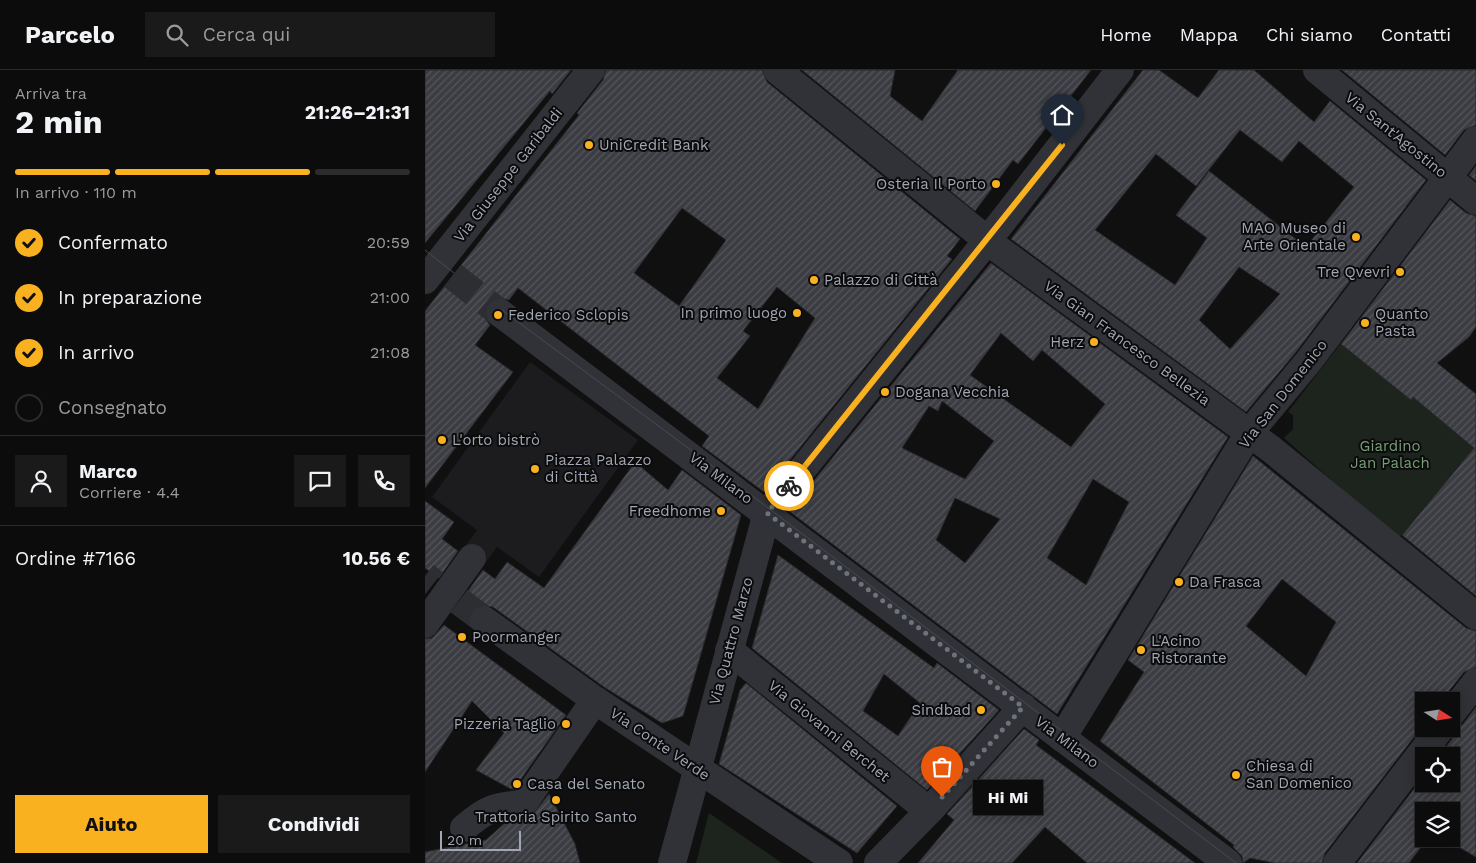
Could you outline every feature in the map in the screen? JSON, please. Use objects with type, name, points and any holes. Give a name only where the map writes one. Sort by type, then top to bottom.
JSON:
[{"type":"street","name":"Via Giuseppe Garibaldi","points":[[435,269],[591,70]]},
{"type":"street","name":"Via Gian Francesco Bellezia","points":[[777,70],[987,240],[1249,433],[1476,616]]},
{"type":"street","points":[[767,513],[987,240],[1120,70]]},
{"type":"street","name":"Via Sant'Agostino","points":[[1317,70],[1476,201]]},
{"type":"street","name":"Via San Domenico","points":[[1062,738],[1249,433],[1308,362],[1476,140]]},
{"type":"street","name":"Via Milano","points":[[500,313],[1228,863]]},
{"type":"street","name":"Via Quattro Marzo","points":[[672,863],[767,513]]},
{"type":"street","points":[[425,624],[473,558]]},
{"type":"street","name":"Via Conte Verde","points":[[484,620],[595,700],[839,863]]},
{"type":"street","name":"Via Giovanni Berchet","points":[[729,650],[929,811]]},
{"type":"street","points":[[1460,702],[1476,682]]},
{"type":"street","points":[[464,828],[478,816],[498,806],[523,804],[595,700]]},
{"type":"street","points":[[883,861],[1023,707]]},
{"type":"street","points":[[1337,863],[1433,738]]},
{"type":"shaded area","name":"Piazza Palazzo di Città","points":[[530,362],[638,440],[539,577],[497,547],[425,647],[425,602],[477,530],[432,497]]},
{"type":"green space","name":"Giardino Jan Palach","points":[[1341,343],[1411,399],[1413,397],[1474,448],[1398,539],[1284,438],[1293,429],[1293,415],[1288,412]]},
{"type":"green space","points":[[709,813],[782,863],[696,863]]},
{"type":"building","points":[[425,70],[571,70],[552,94],[550,91],[425,243]]},
{"type":"building","name":"Palazzo di Città","points":[[606,70],[762,70],[767,82],[960,239],[947,256],[952,259],[764,492],[702,446],[709,436],[518,288],[509,300],[494,298],[488,303],[485,312],[486,320],[490,325],[475,345],[513,372],[425,488],[425,311],[579,115],[577,113],[603,80]],"holes":[[[682,208],[726,240],[679,306],[634,273]],[[777,287],[815,318],[758,409],[717,378],[750,336],[743,331]]]},
{"type":"building","points":[[802,70],[895,70],[890,96],[922,121],[958,70],[1091,70],[1018,164],[1013,160],[975,211]]},
{"type":"building","points":[[1143,70],[1159,70],[1198,98],[1219,70],[1254,70],[1314,122],[1330,101],[1426,180],[1296,352],[1246,412],[1011,239]],"holes":[[[1240,130],[1282,162],[1299,141],[1354,187],[1306,247],[1209,171],[1176,215],[1207,238],[1175,285],[1095,230],[1156,154],[1196,186]],[[1239,267],[1280,294],[1230,349],[1199,320]]]},
{"type":"building","points":[[1342,70],[1476,70],[1476,125],[1464,130],[1445,155]]},
{"type":"building","points":[[1476,166],[1476,181],[1469,175]]},
{"type":"building","points":[[1450,200],[1466,213],[1476,216],[1476,327],[1469,337],[1437,363],[1476,394],[1476,596],[1402,535],[1474,448],[1413,397],[1411,400],[1341,344]]},
{"type":"building","points":[[991,263],[1228,437],[1057,714],[789,511]],"holes":[[[1001,333],[1033,361],[1042,350],[1105,404],[1071,447],[970,375]],[[942,401],[994,441],[965,479],[902,448],[929,406],[938,411]],[[1093,479],[1129,502],[1086,585],[1047,558]],[[955,498],[1000,519],[965,563],[936,540]]]},
{"type":"building","points":[[1253,456],[1466,628],[1476,631],[1476,667],[1464,672],[1448,692],[1415,692],[1415,736],[1325,853],[1322,863],[1275,863],[1250,858],[1243,863],[1242,856],[1233,847],[1234,845],[1100,741],[1144,672],[1128,660]],"holes":[[[1282,579],[1336,622],[1306,676],[1246,626]]]},
{"type":"building","points":[[635,462],[668,490],[682,470],[741,515],[683,716],[662,723],[604,687],[493,607],[480,605],[465,595],[483,570],[495,579],[507,562],[544,588]]},
{"type":"building","points":[[425,501],[454,522],[442,539],[458,551],[439,578],[425,568]]},
{"type":"building","points":[[778,555],[934,668],[937,663],[999,710],[927,790],[752,648]],"holes":[[[884,674],[920,703],[898,736],[863,711]]]},
{"type":"building","points":[[444,625],[566,715],[514,789],[476,770],[504,733],[472,701],[425,772],[425,639],[432,638]]},
{"type":"building","points":[[746,683],[897,806],[857,853],[719,764],[740,690]]},
{"type":"building","points":[[1476,707],[1476,857],[1459,847],[1460,802],[1415,802],[1415,847],[1421,847],[1409,863],[1357,863],[1415,788],[1415,792],[1460,792],[1460,747],[1446,747],[1452,738],[1460,738],[1460,726]]},
{"type":"building","points":[[1024,729],[1039,740],[1036,745],[1195,863],[1087,863],[1045,827],[1012,863],[918,863],[954,820],[947,814]]},
{"type":"building","points":[[549,794],[575,844],[580,863],[425,863],[425,852],[486,840],[506,822],[530,818]]},
{"type":"tunnel","points":[[453,276],[500,313]]},
{"type":"tunnel","points":[[425,576],[434,583]]},
{"type":"tunnel","points":[[459,601],[484,620]]},
{"type":"tram line","points":[[425,250],[454,273]]},
{"type":"tram line","points":[[502,310],[734,482],[1236,863]]},
{"type":"way so far","points":[[789,486],[767,513],[1023,707],[942,797]]},
{"type":"place","name":"UniCredit Bank","points":[[589,145]]},
{"type":"place","name":"Osteria Il Porto","points":[[996,184]]},
{"type":"place","name":"MAO Museo di Arte Orientale","points":[[1356,237]]},
{"type":"place","name":"Tre Qvevri","points":[[1400,272]]},
{"type":"place","name":"Palazzo di Città","points":[[814,280]]},
{"type":"place","name":"In primo luogo","points":[[797,313]]},
{"type":"place","name":"Federico Sclopis","points":[[498,315]]},
{"type":"place","name":"Quanto Pasta","points":[[1365,323]]},
{"type":"place","name":"Herz","points":[[1094,342]]},
{"type":"place","name":"Dogana Vecchia","points":[[885,392]]},
{"type":"place","name":"L'orto bistrò","points":[[442,440]]},
{"type":"place","name":"Piazza Palazzo di Città","points":[[535,469]]},
{"type":"place","name":"Freedhome","points":[[721,511]]},
{"type":"place","name":"Da Frasca","points":[[1179,582]]},
{"type":"place","name":"Poormanger","points":[[462,637]]},
{"type":"place","name":"L'Acino Ristorante","points":[[1141,650]]},
{"type":"place","name":"Sindbad","points":[[981,710]]},
{"type":"place","name":"Pizzeria Taglio","points":[[566,724]]},
{"type":"place","name":"Chiesa di San Domenico","points":[[1236,775]]},
{"type":"place","name":"Casa del Senato","points":[[517,784]]},
{"type":"place","name":"Hi Mi","points":[[942,797]]},
{"type":"place","name":"Trattoria Spirito Santo","points":[[556,800]]},
{"type":"route","points":[[789,486],[1062,145]]}]
